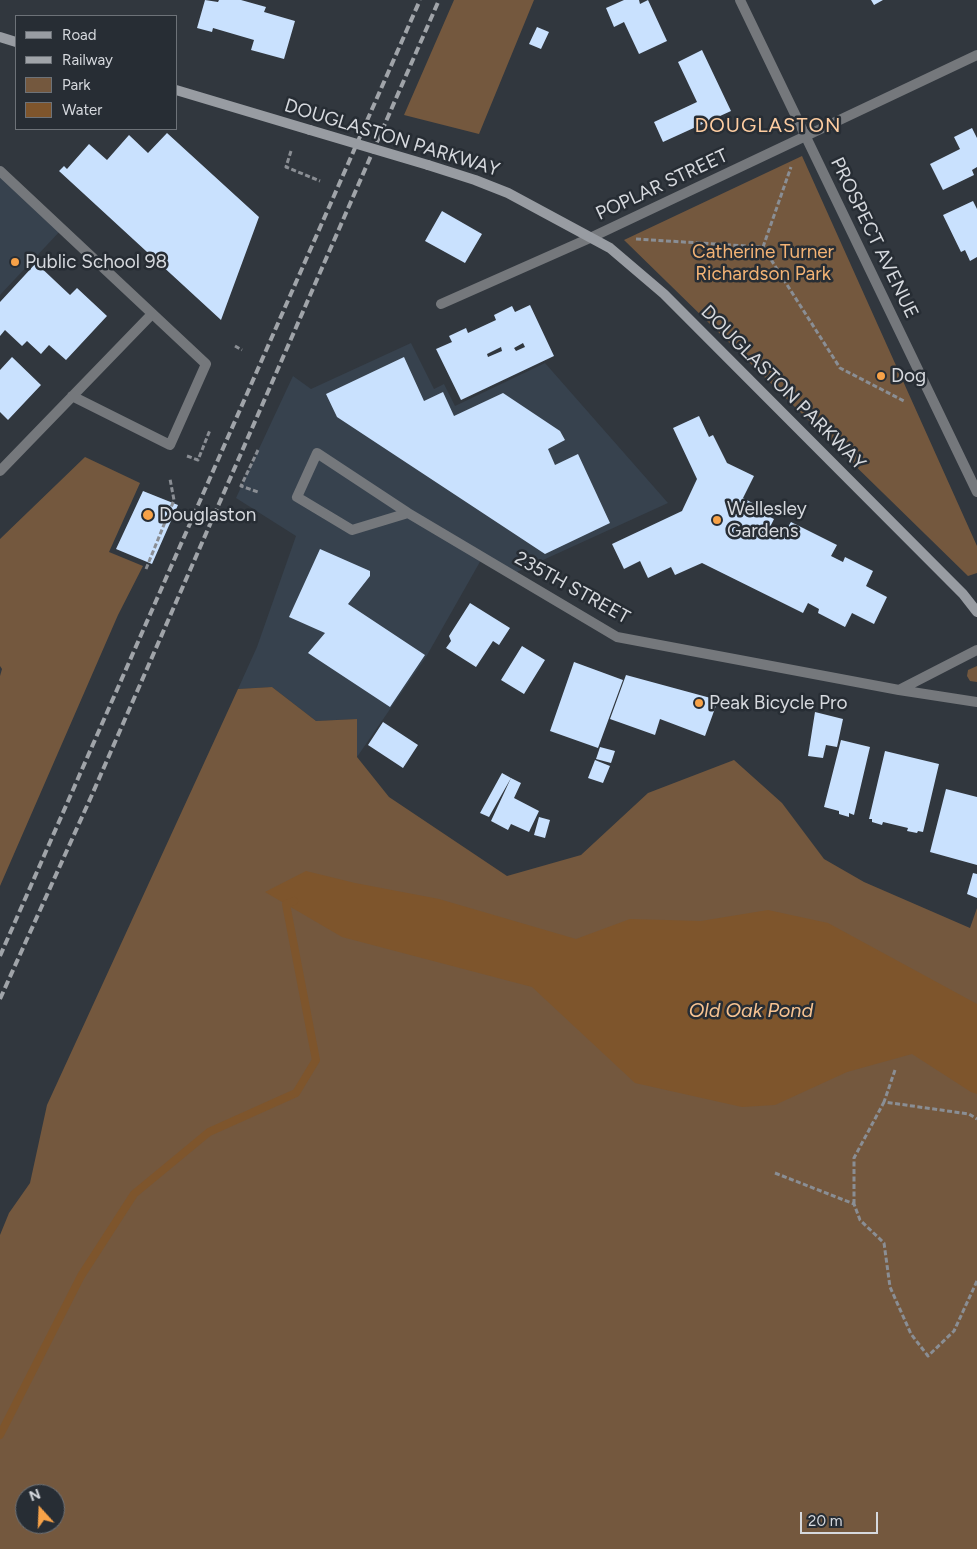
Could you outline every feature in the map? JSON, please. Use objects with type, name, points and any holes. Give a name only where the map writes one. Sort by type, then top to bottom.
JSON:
[{"type":"main road","points":[[0,38],[15,42]]},
{"type":"main road","name":"DOUGLASTON PARKWAY","points":[[178,91],[475,180],[508,193],[610,248],[664,294],[963,594],[977,612]]},
{"type":"street","name":"PROSPECT AVENUE","points":[[740,0],[977,492]]},
{"type":"street","name":"POPLAR STREET","points":[[441,304],[590,238],[977,55]]},
{"type":"street","points":[[0,171],[206,364],[170,445],[72,396]]},
{"type":"street","points":[[0,471],[152,314]]},
{"type":"street","name":"235TH STREET","points":[[408,513],[352,530],[297,497],[317,453],[408,513],[617,637],[899,690]]},
{"type":"street","points":[[899,690],[977,650]]},
{"type":"street","points":[[899,690],[977,702]]},
{"type":"path","points":[[291,151],[286,167],[320,181]]},
{"type":"path","points":[[763,247],[791,167]]},
{"type":"path","points":[[636,239],[763,247]]},
{"type":"path","points":[[763,247],[840,368],[904,401]]},
{"type":"path","points":[[235,346],[242,350]]},
{"type":"path","points":[[187,456],[198,460],[210,430]]},
{"type":"path","points":[[258,450],[240,485],[258,492]]},
{"type":"path","points":[[146,569],[174,500],[170,479]]},
{"type":"path","points":[[174,500],[180,503]]},
{"type":"path","points":[[894,1070],[884,1102],[854,1158],[854,1204],[860,1220],[884,1244],[890,1287],[911,1334],[928,1356],[954,1331],[977,1281]]},
{"type":"path","points":[[884,1102],[969,1114],[977,1119]]},
{"type":"path","points":[[775,1173],[854,1204]]},
{"type":"shaded area","name":"Public School 98","points":[[0,171],[62,229],[0,295]]},
{"type":"shaded area","points":[[411,343],[434,389],[444,384],[455,406],[545,363],[668,503],[508,576],[481,560],[426,657],[357,757],[357,719],[316,721],[272,687],[238,689],[257,647],[296,536],[236,498],[293,376],[311,389]]},
{"type":"green space","points":[[454,0],[534,0],[479,134],[404,115]]},
{"type":"green space","name":"Catherine Turner Richardson Park","points":[[802,156],[977,546],[977,573],[968,576],[624,240]]},
{"type":"green space","points":[[85,457],[140,483],[109,552],[143,566],[118,615],[0,886],[0,676],[2,669],[0,666],[0,539]]},
{"type":"green space","points":[[977,666],[977,682],[970,681],[967,676],[968,670]]},
{"type":"green space","points":[[272,687],[316,721],[357,719],[357,757],[389,797],[507,876],[581,855],[648,793],[734,760],[782,803],[824,859],[864,882],[970,928],[977,908],[977,1549],[0,1549],[0,1235],[9,1213],[30,1183],[47,1105],[238,689]]},
{"type":"water","name":"Old Oak Pond","points":[[306,871],[355,883],[439,899],[576,939],[630,919],[701,921],[768,910],[828,923],[977,1004],[977,1094],[912,1054],[847,1072],[775,1105],[742,1107],[635,1083],[532,987],[342,937],[265,892]]},
{"type":"building","points":[[205,0],[218,2],[219,0],[241,0],[266,7],[264,12],[295,21],[284,59],[251,50],[254,40],[213,28],[212,32],[197,28]]},
{"type":"building","points":[[624,0],[639,0],[640,4],[648,0],[667,41],[639,54],[624,22],[614,27],[606,8]]},
{"type":"building","points":[[871,0],[883,0],[874,5]]},
{"type":"building","points":[[537,27],[549,32],[541,49],[529,44]]},
{"type":"building","points":[[702,50],[731,111],[663,142],[654,122],[697,102],[678,62]]},
{"type":"building","points":[[972,128],[977,138],[977,167],[972,170],[974,175],[943,190],[930,164],[960,149],[954,137]]},
{"type":"building","points":[[167,133],[259,217],[221,320],[59,171],[64,166],[67,169],[89,144],[107,160],[129,135],[148,153]]},
{"type":"building","points":[[973,201],[977,209],[977,257],[970,261],[965,250],[961,252],[943,215]]},
{"type":"building","points":[[442,211],[482,234],[465,263],[425,241]]},
{"type":"building","points":[[36,263],[70,295],[77,288],[107,316],[66,360],[49,345],[41,354],[27,341],[22,346],[5,330],[0,336],[0,302]]},
{"type":"building","points":[[530,305],[554,356],[461,400],[436,349],[452,342],[449,336],[466,328],[468,333],[496,320],[494,315],[512,306],[515,312]],"holes":[[[523,343],[525,347],[516,351],[514,348]],[[501,347],[502,351],[488,357],[487,354]]]},
{"type":"building","points":[[12,357],[41,385],[8,420],[0,412],[0,370]]},
{"type":"building","points":[[404,357],[424,401],[443,392],[454,416],[503,393],[560,431],[565,440],[548,449],[555,465],[578,454],[610,523],[545,554],[337,417],[326,394]]},
{"type":"building","name":"Wellesley Gardens","points":[[699,416],[709,437],[713,435],[727,463],[754,476],[743,498],[764,509],[762,513],[774,519],[771,525],[785,532],[791,522],[837,545],[831,556],[843,562],[845,557],[873,571],[866,586],[887,597],[874,624],[852,613],[845,627],[818,613],[819,609],[808,603],[803,613],[702,563],[675,575],[671,567],[648,578],[640,561],[624,569],[612,544],[682,511],[697,479],[673,428]]},
{"type":"building","points":[[143,491],[178,505],[152,564],[116,549]]},
{"type":"building","points":[[320,549],[370,571],[370,576],[348,604],[425,655],[390,707],[308,653],[325,633],[289,617]]},
{"type":"building","points":[[470,603],[510,628],[499,645],[493,641],[476,667],[446,648],[451,641],[449,636]]},
{"type":"building","points":[[522,646],[545,660],[524,694],[501,680]]},
{"type":"building","points":[[574,662],[623,680],[598,748],[550,731]]},
{"type":"building","points":[[626,675],[718,700],[705,736],[660,719],[655,735],[610,719]]},
{"type":"building","points":[[815,712],[843,719],[837,747],[826,745],[823,758],[808,756]]},
{"type":"building","points":[[383,722],[418,745],[403,768],[368,745]]},
{"type":"building","points":[[841,740],[870,747],[854,815],[849,813],[849,817],[839,814],[839,811],[824,807]]},
{"type":"building","points":[[600,747],[615,751],[611,763],[596,759]]},
{"type":"building","points":[[885,751],[939,764],[923,832],[907,831],[908,828],[883,822],[882,825],[869,819]]},
{"type":"building","points":[[595,760],[610,766],[603,783],[588,778]]},
{"type":"building","points":[[502,773],[511,778],[489,817],[480,813]]},
{"type":"building","points":[[511,778],[521,783],[514,798],[539,811],[529,832],[511,824],[508,830],[491,821]]},
{"type":"building","points":[[946,789],[977,797],[977,865],[930,852]]},
{"type":"building","points":[[539,817],[550,820],[545,838],[534,835]]},
{"type":"building","points":[[973,873],[977,874],[977,898],[967,894]]},
{"type":"waterway","points":[[0,1435],[81,1276],[134,1194],[209,1132],[296,1093],[316,1060],[286,904],[294,901]]},
{"type":"railway","points":[[0,956],[420,0]]},
{"type":"railway","points":[[0,999],[91,797],[439,0]]},
{"type":"place","name":"Public School 98","points":[[15,262]]},
{"type":"place","name":"Dog","points":[[881,376]]},
{"type":"place","name":"Douglaston","points":[[148,515]]},
{"type":"place","name":"Wellesley Gardens","points":[[717,520]]},
{"type":"place","name":"Peak Bicycle Pro","points":[[699,703]]},
{"type":"district","name":"DOUGLASTON","points":[[768,126]]}]
